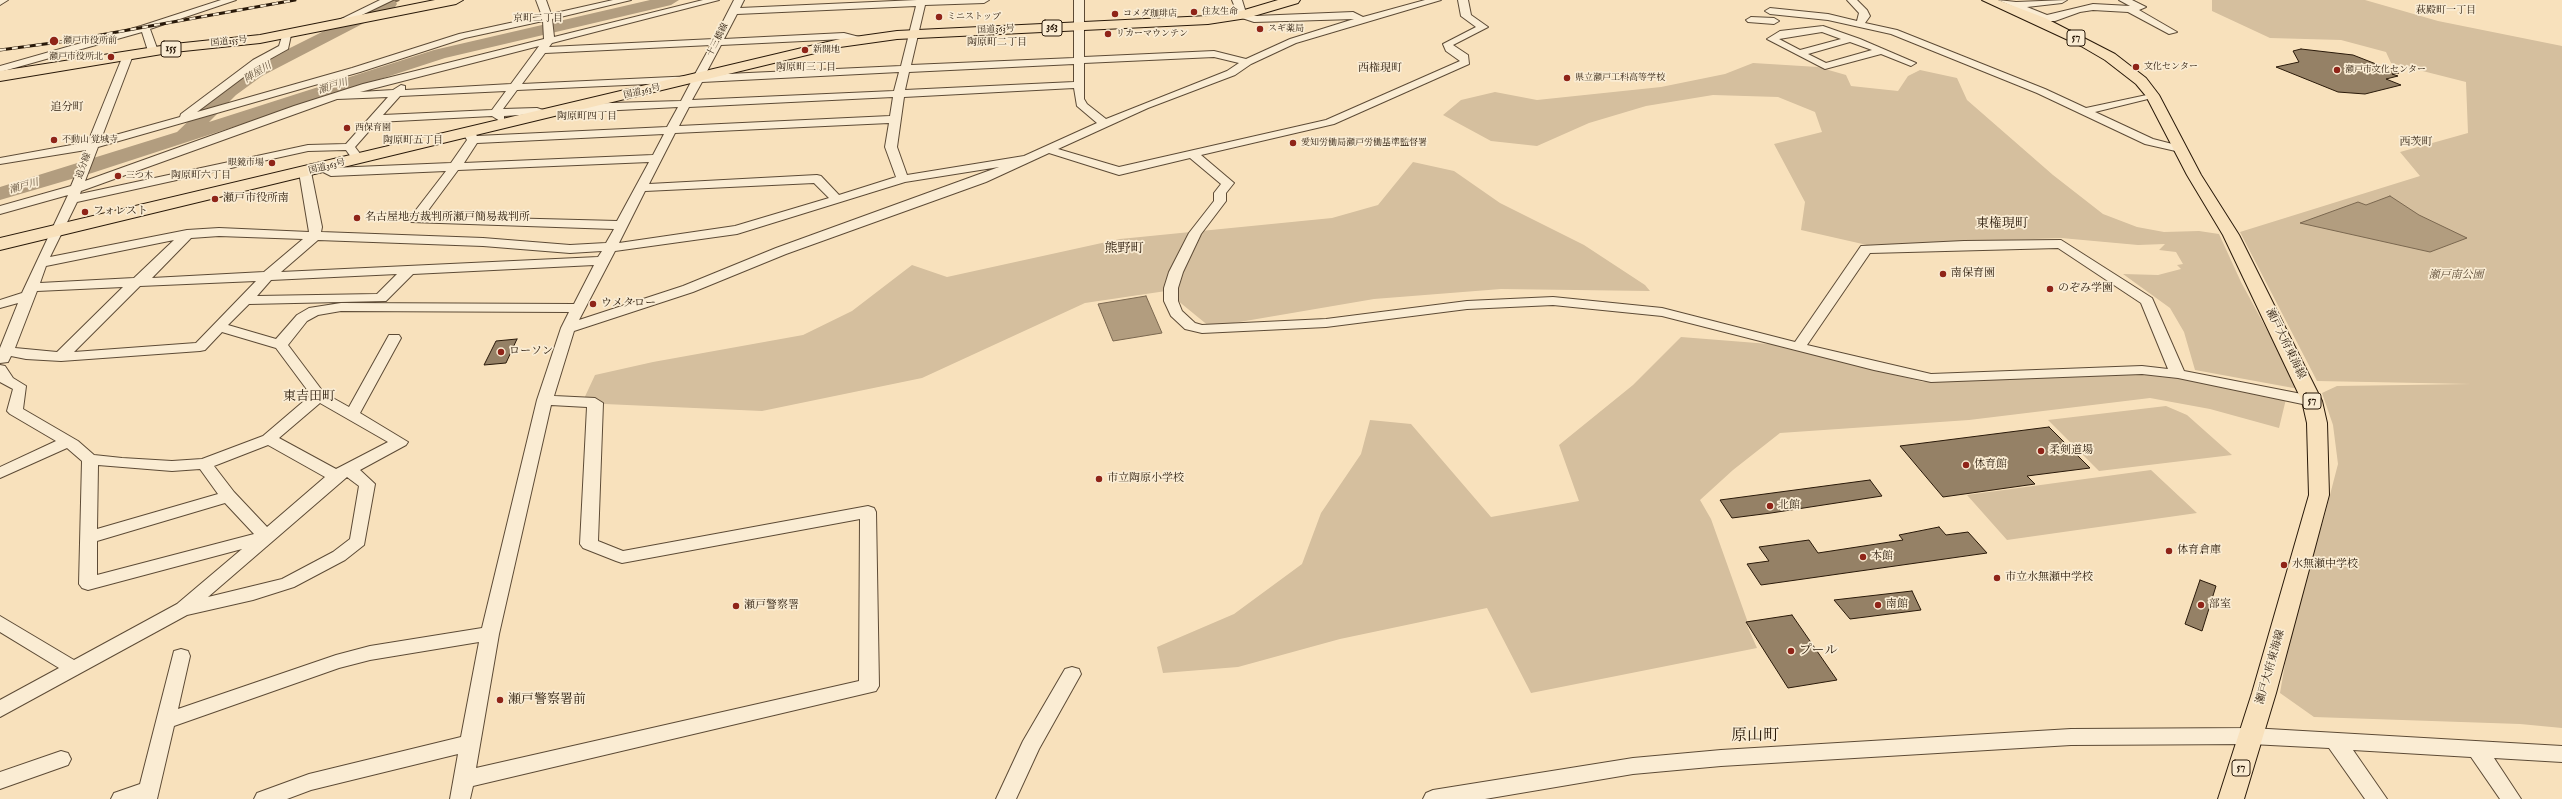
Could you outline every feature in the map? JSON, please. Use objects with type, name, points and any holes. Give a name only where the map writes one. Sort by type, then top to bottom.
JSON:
[{"type":"highway","name":"国道155号","points":[[0,76],[153,51],[286,35],[382,14],[456,0]]},
{"type":"highway","name":"国道363号","points":[[0,244],[313,170],[353,153],[471,136],[500,118],[545,114],[862,39],[914,34],[1208,20],[1242,15],[1293,0]]},
{"type":"main road","name":"瀬戸大府東海線","points":[[1988,0],[2042,21],[2091,46],[2141,81],[2152,95],[2180,149],[2231,236],[2312,401],[2317,423],[2319,495],[2251,736],[2231,799]]},
{"type":"street","points":[[0,69],[144,28],[163,20],[231,0]]},
{"type":"street","points":[[339,23],[388,0]]},
{"type":"street","points":[[374,119],[500,118],[516,86],[549,38],[547,18],[541,0]]},
{"type":"street","points":[[0,161],[90,150],[183,120],[462,36],[626,0]]},
{"type":"street","points":[[75,190],[298,108],[336,96],[549,38],[714,0]]},
{"type":"street","name":"十三橋線","points":[[460,799],[490,634],[545,400],[568,328],[739,0]]},
{"type":"street","points":[[733,11],[922,1],[984,0]]},
{"type":"street","points":[[1079,0],[1080,27],[1078,99],[1082,106],[1105,124]]},
{"type":"street","points":[[1237,0],[1242,15],[1254,19],[1353,15],[1361,20]]},
{"type":"street","points":[[568,328],[688,289],[781,251],[964,185],[1032,158],[1144,106],[1231,73],[1247,62],[1293,41],[1361,20],[1436,0]]},
{"type":"street","points":[[1050,150],[1114,171],[1150,165],[1330,122],[1465,62],[1464,57],[1450,49],[1448,44],[1483,28],[1466,16],[1463,0]]},
{"type":"street","points":[[1767,0],[1777,32],[1780,34]]},
{"type":"street","points":[[1852,0],[1864,12],[1865,16],[1860,24]]},
{"type":"street","points":[[2003,0],[2046,18],[2055,18],[2078,9],[2093,7],[2130,9],[2141,7],[2124,0]]},
{"type":"street","points":[[2014,5],[2062,0]]},
{"type":"street","points":[[903,179],[891,147],[899,93],[922,1]]},
{"type":"street","points":[[2130,9],[2172,32]]},
{"type":"street","points":[[1770,11],[1828,17],[1894,32],[2088,111],[2149,142],[2180,149]]},
{"type":"street","points":[[1751,20],[1774,21]]},
{"type":"street","points":[[144,28],[147,32],[153,51]]},
{"type":"street","points":[[1881,51],[1825,66],[1772,39],[1780,34],[1820,28],[1850,39],[1881,51],[1911,63]]},
{"type":"street","points":[[183,120],[251,66],[284,47],[286,35]]},
{"type":"street","points":[[541,50],[844,36],[862,39]]},
{"type":"street","points":[[1799,53],[1850,39]]},
{"type":"street","points":[[336,96],[516,86],[697,79],[1214,54],[1247,62]]},
{"type":"street","name":"追分線","points":[[0,368],[41,263],[75,190],[128,55]]},
{"type":"street","points":[[0,210],[75,190],[308,148],[353,153],[374,119],[412,75]]},
{"type":"street","points":[[576,107],[685,104],[1078,85]]},
{"type":"street","points":[[2088,111],[2152,95]]},
{"type":"street","points":[[621,225],[415,219],[466,152],[471,136],[672,130],[894,120]]},
{"type":"street","points":[[1192,154],[1228,183],[1220,193],[1220,201],[1195,233],[1176,272],[1171,288],[1171,301],[1176,313],[1190,326],[1202,330],[1290,326],[1467,305],[1553,301],[1662,312],[1874,366],[1931,378],[2142,370],[2178,374],[2312,401]]},
{"type":"street","points":[[6,350],[26,355],[62,357],[200,347],[267,276],[314,236],[316,227],[313,170],[331,172],[453,168],[656,158]]},
{"type":"street","points":[[41,263],[187,234],[219,232],[483,242],[570,249],[637,245],[737,230],[903,179],[1032,158]]},
{"type":"street","points":[[640,188],[812,178],[817,179],[837,199]]},
{"type":"street","points":[[62,357],[137,282],[143,279],[187,234]]},
{"type":"street","points":[[1799,346],[1866,249],[1964,245],[2062,244],[2147,302],[2178,374]]},
{"type":"street","points":[[0,304],[29,292],[137,282],[602,261]]},
{"type":"street","points":[[245,300],[381,298],[410,269]]},
{"type":"street","points":[[281,345],[283,339],[302,318],[314,311],[341,307],[578,308]]},
{"type":"street","points":[[0,709],[183,609],[266,536],[342,473],[400,442],[319,396],[281,345],[219,327]]},
{"type":"street","points":[[352,414],[394,338]]},
{"type":"street","points":[[0,368],[7,381],[19,386],[20,389],[15,411],[67,442],[90,460],[172,466],[204,464],[269,439],[319,396]]},
{"type":"street","points":[[465,778],[869,686],[868,512],[622,557],[589,544],[594,403],[545,400]]},
{"type":"street","points":[[183,609],[253,594],[288,583],[339,556],[358,541],[367,484],[269,439]]},
{"type":"street","points":[[0,472],[67,442]]},
{"type":"street","points":[[90,460],[90,537],[88,584],[266,536]]},
{"type":"street","points":[[204,464],[228,496],[266,536]]},
{"type":"street","points":[[90,537],[228,496]]},
{"type":"street","points":[[0,624],[73,668]]},
{"type":"street","points":[[165,721],[336,662],[370,653],[490,634]]},
{"type":"street","points":[[121,799],[148,794],[181,656]]},
{"type":"street","points":[[1006,799],[1030,747],[1072,674]]},
{"type":"street","points":[[1433,799],[1633,766],[1690,761],[2070,738],[2251,736],[2562,754]]},
{"type":"street","points":[[2335,741],[2377,799]]},
{"type":"street","points":[[264,799],[309,782],[469,743]]},
{"type":"street","points":[[2476,748],[2510,799]]},
{"type":"street","points":[[0,781],[61,759]]},
{"type":"green space","name":"瀬戸南公園","points":[[2212,0],[2365,0],[2438,21],[2562,46],[2562,728],[2520,724],[2314,717],[2280,693],[2292,623],[2324,518],[2338,464],[2333,425],[2322,393],[2337,386],[2471,384],[2317,381],[2240,232],[2420,176],[2400,152],[2468,133],[2466,82],[2391,63],[2386,52],[2341,40],[2270,38],[2212,11]]},
{"type":"green space","points":[[1753,63],[1818,67],[1846,75],[1851,86],[1898,91],[1908,76],[1920,70],[1957,78],[1967,100],[2053,175],[2103,214],[2137,227],[2164,232],[2199,231],[2219,234],[2241,282],[2299,389],[2195,370],[2184,332],[2170,308],[2123,274],[2158,275],[2181,269],[2177,265],[2183,264],[2176,252],[2159,250],[2165,244],[2138,245],[2061,238],[1867,245],[1801,230],[1805,202],[1774,144],[1822,132],[1815,112],[1778,97],[1713,95],[1646,106],[1589,123],[1537,146],[1491,141],[1443,115],[1461,100],[1495,92],[1537,100],[1661,87],[1725,74]]},
{"type":"green space","points":[[1413,162],[1454,171],[1500,203],[1584,245],[1645,285],[1650,291],[1501,289],[1374,299],[1210,327],[1166,291],[1085,303],[922,378],[762,411],[582,403],[595,375],[653,362],[803,335],[852,311],[912,265],[947,277],[1120,239],[1332,218],[1378,205]]},
{"type":"green space","points":[[1681,337],[1782,345],[1923,382],[2163,372],[2286,399],[2279,428],[2210,409],[2150,398],[1969,420],[1780,433],[1733,470],[1700,500],[1711,519],[1747,620],[1746,623],[1757,648],[1531,693],[1487,608],[1340,639],[1238,667],[1163,673],[1157,647],[1234,614],[1302,564],[1321,513],[1361,454],[1370,420],[1411,424],[1491,517],[1579,501],[1559,445],[1633,385]]},
{"type":"green space","points":[[2166,406],[2187,415],[2232,455],[2099,471],[2048,420]]},
{"type":"green space","points":[[2151,470],[2197,513],[2007,540],[1967,495]]},
{"type":"shaded area","points":[[2390,196],[2419,215],[2467,238],[2430,252],[2300,223],[2358,202],[2366,205]]},
{"type":"shaded area","points":[[1146,296],[1162,333],[1113,341],[1098,304]]},
{"type":"building","name":"瀬戸市文化センター","points":[[2301,49],[2353,55],[2399,73],[2392,74],[2398,76],[2386,79],[2401,85],[2365,94],[2338,92],[2276,67],[2299,62],[2293,51]]},
{"type":"building","name":"ローソン","points":[[517,339],[506,363],[484,365],[496,341]]},
{"type":"building","name":"体育館","points":[[2049,427],[2090,468],[2027,476],[2035,484],[1943,497],[1900,446]]},
{"type":"building","name":"北館","points":[[1870,480],[1882,496],[1732,518],[1720,500]]},
{"type":"building","name":"本館","points":[[1939,527],[1946,535],[1968,532],[1987,553],[1761,585],[1747,564],[1769,561],[1759,547],[1809,540],[1818,553],[1903,540],[1899,535]]},
{"type":"building","name":"部室","points":[[2200,580],[2216,586],[2202,631],[2185,624]]},
{"type":"building","name":"南館","points":[[1912,591],[1921,610],[1850,619],[1834,600]]},
{"type":"building","name":"プール","points":[[1792,615],[1837,680],[1788,688],[1746,622]]},
{"type":"waterway","name":"陣屋川","points":[[389,4],[398,0]]},
{"type":"waterway","name":"瀬戸川","points":[[0,194],[85,169],[336,86],[440,54],[671,0]]},
{"type":"waterway","name":"陣屋川","points":[[187,132],[230,91],[256,72],[389,4]]},
{"type":"railway","points":[[0,50],[67,41],[295,0]]},
{"type":"place","name":"住友生命","points":[[1194,12]]},
{"type":"place","name":"コメダ珈琲店","points":[[1115,14]]},
{"type":"place","name":"ミニストップ","points":[[939,17]]},
{"type":"place","name":"スギ薬局","points":[[1260,29]]},
{"type":"place","name":"リカーマウンテン","points":[[1108,34]]},
{"type":"place","name":"瀬戸市役所前","points":[[54,41]]},
{"type":"place","name":"新開地","points":[[805,50]]},
{"type":"place","name":"瀬戸市役所北","points":[[111,57]]},
{"type":"place","name":"文化センター","points":[[2136,67]]},
{"type":"place","name":"瀬戸市文化センター","points":[[2337,70]]},
{"type":"place","name":"県立瀬戸工科高等学校","points":[[1567,78]]},
{"type":"place","name":"西保育園","points":[[347,128]]},
{"type":"place","name":"不動山 覚城寺","points":[[54,140]]},
{"type":"place","name":"愛知労働局瀬戸労働基準監督署","points":[[1293,143]]},
{"type":"place","name":"眼鏡市場","points":[[272,163]]},
{"type":"place","name":"三つ木","points":[[118,176]]},
{"type":"place","name":"瀬戸市役所南","points":[[215,199]]},
{"type":"place","name":"フォレスト","points":[[85,212]]},
{"type":"place","name":"名古屋地方裁判所瀬戸簡易裁判所","points":[[357,218]]},
{"type":"place","name":"南保育園","points":[[1943,274]]},
{"type":"place","name":"のぞみ学園","points":[[2050,289]]},
{"type":"place","name":"ウメタロー","points":[[593,304]]},
{"type":"place","name":"ローソン","points":[[501,352]]},
{"type":"place","name":"柔剣道場","points":[[2041,451]]},
{"type":"place","name":"体育館","points":[[1966,465]]},
{"type":"place","name":"市立陶原小学校","points":[[1099,479]]},
{"type":"place","name":"北館","points":[[1770,506]]},
{"type":"place","name":"体育倉庫","points":[[2169,551]]},
{"type":"place","name":"本館","points":[[1863,557]]},
{"type":"place","name":"水無瀬中学校","points":[[2284,565]]},
{"type":"place","name":"市立水無瀬中学校","points":[[1997,578]]},
{"type":"place","name":"南館","points":[[1878,605]]},
{"type":"place","name":"部室","points":[[2201,605]]},
{"type":"place","name":"瀬戸警察署","points":[[736,606]]},
{"type":"place","name":"プール","points":[[1791,651]]},
{"type":"place","name":"瀬戸警察署前","points":[[500,700]]},
{"type":"district","name":"萩殿町一丁目","points":[[2446,11]]},
{"type":"district","name":"京町二丁目","points":[[538,19]]},
{"type":"district","name":"陶原町二丁目","points":[[997,43]]},
{"type":"district","name":"陶原町三丁目","points":[[806,68]]},
{"type":"district","name":"西権現町","points":[[1380,69]]},
{"type":"district","name":"追分町","points":[[67,108]]},
{"type":"district","name":"陶原町四丁目","points":[[587,117]]},
{"type":"district","name":"陶原町五丁目","points":[[413,141]]},
{"type":"district","name":"西茨町","points":[[2416,143]]},
{"type":"district","name":"陶原町六丁目","points":[[201,176]]},
{"type":"district","name":"東権現町","points":[[2002,224]]},
{"type":"district","name":"熊野町","points":[[1124,249]]},
{"type":"district","name":"東吉田町","points":[[309,397]]},
{"type":"district","name":"原山町","points":[[1755,737]]}]
